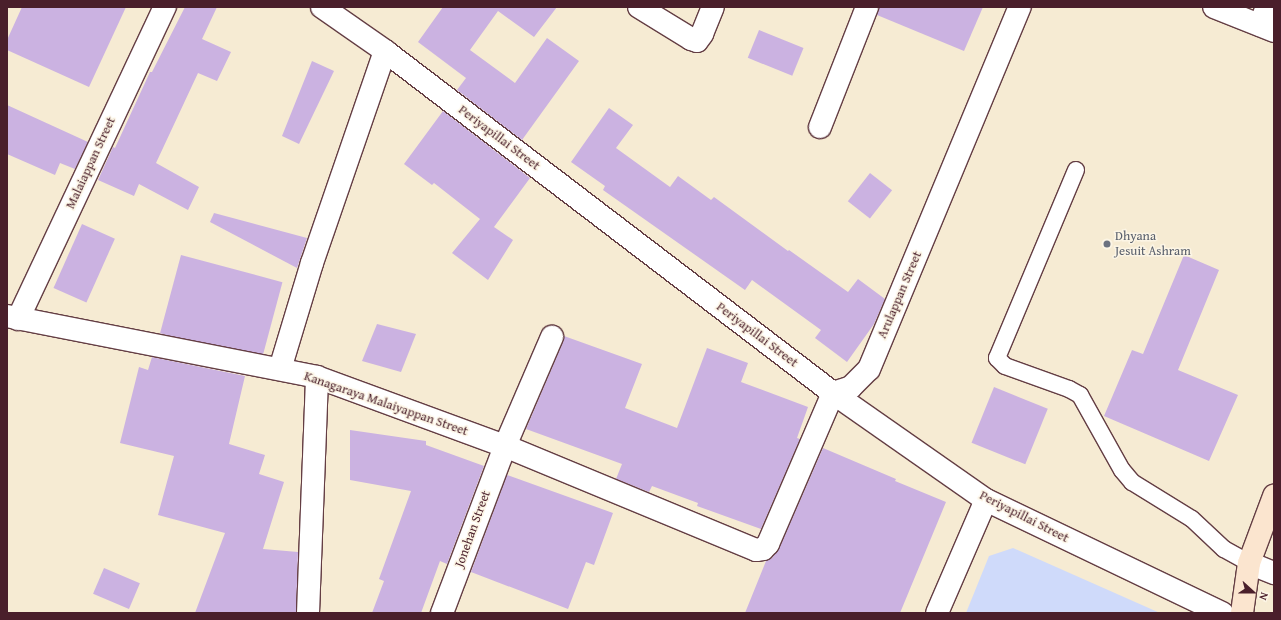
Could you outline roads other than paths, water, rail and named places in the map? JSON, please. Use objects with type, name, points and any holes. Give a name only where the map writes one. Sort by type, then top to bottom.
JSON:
[{"type":"street","name":"Malaiappan Street","points":[[13,318],[165,7]]},
{"type":"street","name":"Periyapillai Street","points":[[322,7],[385,51],[833,393],[986,500],[1222,613]]},
{"type":"street","points":[[639,7],[691,39],[697,41],[702,34],[713,7]]},
{"type":"street","points":[[820,127],[867,7]]},
{"type":"street","name":"Arulappan Street","points":[[833,393],[851,387],[869,369],[1020,7]]},
{"type":"street","points":[[1214,7],[1267,21]]},
{"type":"street","points":[[280,369],[312,264],[385,51]]},
{"type":"street","name":"Kanagaraya Malaiyappan Street","points":[[13,318],[317,377],[504,446],[756,550],[763,549],[768,544],[833,393]]},
{"type":"street","name":"Jonehan Street","points":[[442,613],[504,446],[552,337]]},
{"type":"street","points":[[308,613],[317,377]]},
{"type":"street","points":[[1242,613],[1249,562],[1274,496]]},
{"type":"street","points":[[937,613],[986,500]]},
{"type":"street","points":[[1249,562],[1274,573]]},
{"type":"lane","points":[[1076,170],[997,358],[1005,366],[1069,389],[1080,396],[1122,470],[1132,482],[1192,519],[1224,549],[1249,562]]},
{"type":"place","name":"Dhyana Jesuit Ashram","points":[[1107,244]]}]
